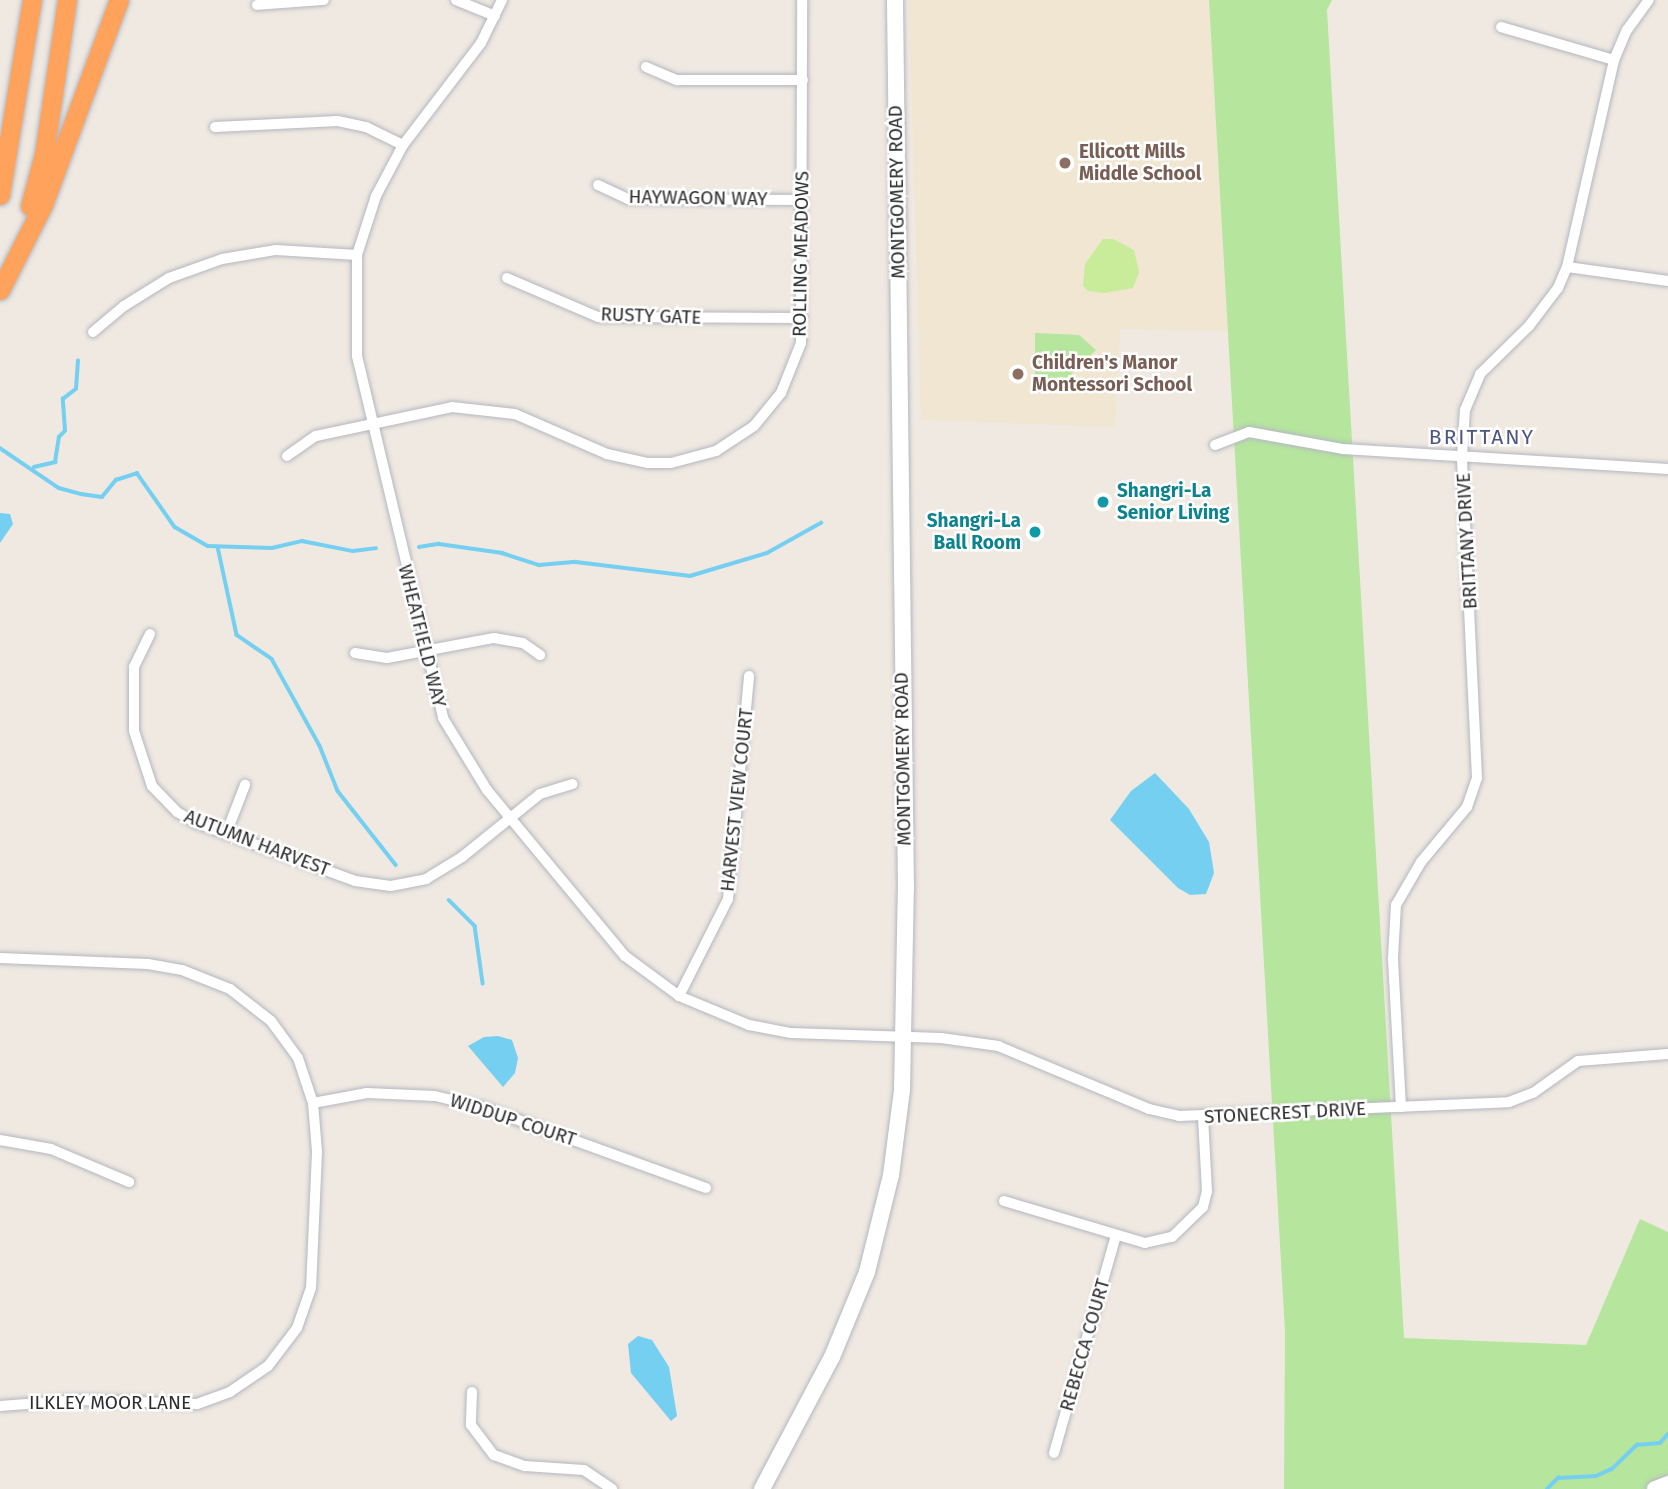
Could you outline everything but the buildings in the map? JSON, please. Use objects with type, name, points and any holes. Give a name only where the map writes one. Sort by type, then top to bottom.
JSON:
[{"type":"highway","points":[[0,195],[32,0]]},
{"type":"highway","points":[[0,288],[22,230],[44,154],[67,0]]},
{"type":"highway","points":[[0,288],[43,205],[119,0]]},
{"type":"main road","name":"MONTGOMERY ROAD","points":[[762,1489],[832,1357],[867,1272],[891,1175],[904,1037],[906,890],[895,0]]},
{"type":"main road","points":[[1654,1489],[1668,1484]]},
{"type":"street","points":[[257,5],[324,0]]},
{"type":"street","points":[[456,0],[495,16]]},
{"type":"street","name":"WHEATFIELD WAY","points":[[502,0],[467,65],[403,145],[376,196],[357,255],[354,323],[372,424],[434,693],[455,743],[510,818],[609,940],[679,996],[749,1025],[791,1033],[904,1037]]},
{"type":"street","name":"ROLLING MEADOWS","points":[[287,456],[316,436],[434,408],[491,409],[526,418],[626,460],[671,463],[693,459],[737,440],[769,411],[796,360],[802,318],[802,0]]},
{"type":"street","name":"BRITTANY DRIVE","points":[[1401,1107],[1393,947],[1396,905],[1421,862],[1467,807],[1477,778],[1462,456],[1471,390],[1496,356],[1545,309],[1567,267],[1614,60],[1627,30],[1649,0]]},
{"type":"street","points":[[1501,27],[1614,60]]},
{"type":"street","points":[[646,67],[677,80],[803,80]]},
{"type":"street","points":[[215,127],[338,121],[366,127],[403,145]]},
{"type":"street","name":"HAYWAGON WAY","points":[[598,185],[628,199],[801,200]]},
{"type":"street","points":[[93,332],[169,278],[222,259],[275,250],[357,255]]},
{"type":"street","points":[[1567,267],[1668,281]]},
{"type":"street","name":"RUSTY GATE","points":[[507,278],[597,317],[802,318]]},
{"type":"street","points":[[1215,445],[1249,432],[1342,449],[1668,469]]},
{"type":"street","name":"AUTUMN HARVEST","points":[[150,634],[134,667],[134,732],[143,771],[177,812],[226,834],[355,881],[391,886],[442,871],[540,794],[573,784]]},
{"type":"street","points":[[355,653],[377,659],[494,638],[523,643],[540,655]]},
{"type":"street","name":"HARVEST VIEW COURT","points":[[679,996],[728,899],[749,676]]},
{"type":"street","points":[[226,834],[245,785]]},
{"type":"street","name":"ILKLEY MOOR LANE","points":[[0,958],[148,964],[181,970],[230,989],[261,1012],[286,1040],[313,1102],[317,1152],[311,1288],[297,1328],[268,1366],[230,1392],[197,1404],[78,1400],[0,1406]]},
{"type":"street","name":"STONECREST DRIVE","points":[[904,1037],[998,1046],[1149,1109],[1203,1117],[1509,1102],[1533,1093],[1578,1061],[1668,1054]]},
{"type":"street","name":"WIDDUP COURT","points":[[313,1102],[390,1092],[459,1101],[706,1188]]},
{"type":"street","points":[[1004,1201],[1116,1236],[1159,1241],[1185,1230],[1195,1220],[1207,1191],[1203,1117]]},
{"type":"street","points":[[0,1140],[51,1149],[129,1182]]},
{"type":"street","name":"REBECCA COURT","points":[[1055,1453],[1116,1236]]},
{"type":"street","points":[[472,1392],[471,1425],[495,1455],[525,1466],[584,1470],[612,1489]]},
{"type":"shaded area","name":"Ellicott Mills Middle School","points":[[909,0],[1209,0],[1228,331],[1120,329],[1115,427],[921,420]]},
{"type":"green space","points":[[1209,0],[1332,0],[1327,10],[1404,1338],[1586,1345],[1640,1219],[1668,1232],[1668,1489],[1284,1489],[1285,1332]]},
{"type":"green space","points":[[1103,239],[1113,239],[1134,250],[1139,272],[1133,288],[1104,293],[1088,291],[1083,286],[1085,264]]},
{"type":"green space","points":[[1035,333],[1079,335],[1096,350],[1058,387],[1035,386]]},
{"type":"water","points":[[0,513],[10,514],[13,524],[0,543]]},
{"type":"water","points":[[1155,773],[1189,809],[1209,842],[1214,873],[1206,894],[1190,895],[1178,888],[1110,820],[1131,791]]},
{"type":"water","points":[[498,1036],[512,1040],[518,1058],[515,1073],[503,1087],[468,1046],[484,1037]]},
{"type":"water","points":[[638,1336],[652,1340],[669,1367],[677,1416],[671,1421],[631,1373],[628,1344]]},
{"type":"waterway","points":[[34,467],[55,462],[59,437],[65,431],[63,399],[76,389],[78,361]]},
{"type":"waterway","points":[[0,448],[59,488],[81,494],[102,497],[116,480],[137,473],[175,527],[208,546],[272,548],[302,541],[353,551],[376,548]]},
{"type":"waterway","points":[[419,547],[439,544],[502,553],[539,565],[576,562],[690,576],[767,553],[821,523]]},
{"type":"waterway","points":[[218,547],[237,635],[272,659],[320,746],[338,791],[396,865]]},
{"type":"waterway","points":[[449,900],[475,926],[483,983]]},
{"type":"waterway","points":[[1547,1489],[1558,1478],[1596,1476],[1612,1469],[1637,1445],[1660,1443],[1668,1434]]},
{"type":"place","name":"Ellicott Mills Middle School","points":[[1065,163]]},
{"type":"place","name":"Children's Manor Montessori School","points":[[1018,374]]},
{"type":"place","name":"Shangri-La Senior Living","points":[[1103,502]]},
{"type":"place","name":"Shangri-La Ball Room","points":[[1035,532]]},
{"type":"district","name":"BRITTANY","points":[[1482,437]]}]
